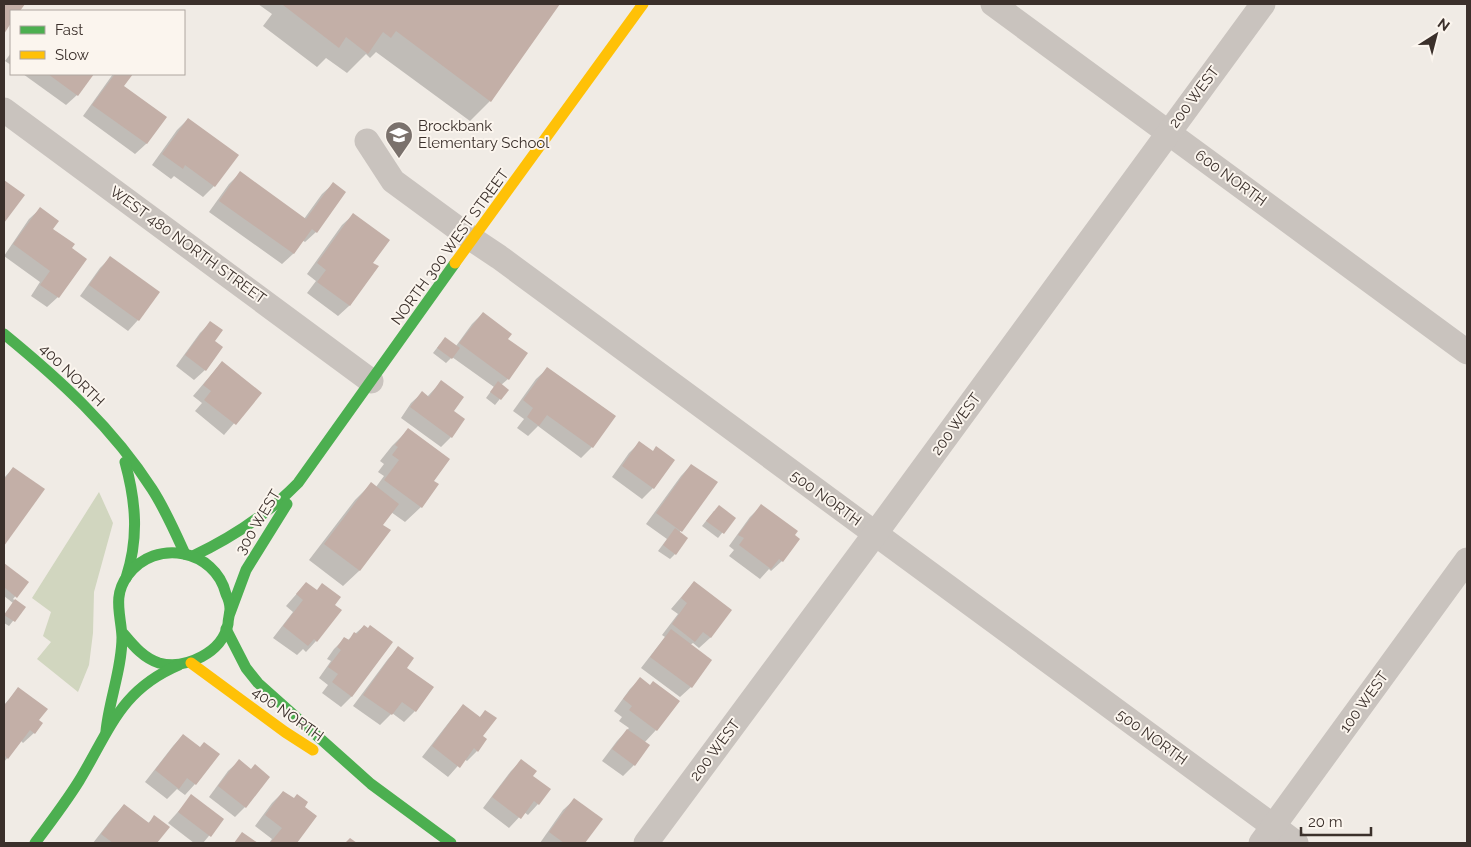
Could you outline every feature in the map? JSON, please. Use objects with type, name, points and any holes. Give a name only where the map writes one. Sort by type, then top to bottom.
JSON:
[{"type":"main road","name":"NORTH 300 WEST STREET","points":[[298,483],[643,4]]},
{"type":"main road","name":"400 NORTH","points":[[4,334],[89,411],[116,442],[152,489],[189,555]]},
{"type":"main road","name":"400 NORTH","points":[[116,442],[131,479],[136,516],[135,551],[126,578]]},
{"type":"main road","name":"300 WEST","points":[[189,555],[222,544],[248,528],[272,509],[298,483]]},
{"type":"main road","name":"300 WEST","points":[[230,613],[236,591],[246,570],[284,512],[298,483]]},
{"type":"main road","points":[[35,843],[79,782],[106,731],[146,681],[165,669],[191,663],[204,656],[216,646],[226,629],[230,613],[228,596],[221,579],[209,565],[189,555],[163,553],[152,556],[134,569],[126,578],[119,595],[117,614],[122,632],[128,642],[145,658],[156,662],[179,665]]},
{"type":"main road","name":"400 NORTH","points":[[226,629],[246,668],[258,683],[371,784],[450,843]]},
{"type":"main road","points":[[106,731],[111,695],[120,658],[122,632]]},
{"type":"main road","name":"400 NORTH","points":[[191,663],[285,732],[328,760],[371,784]]},
{"type":"street","name":"600 NORTH","points":[[993,4],[1467,352]]},
{"type":"street","name":"200 WEST","points":[[646,843],[1263,4]]},
{"type":"street","name":"WEST 480 NORTH STREET","points":[[4,110],[371,381]]},
{"type":"street","name":"500 NORTH","points":[[367,141],[393,181],[875,534],[1267,835],[1296,843]]},
{"type":"street","name":"100 WEST","points":[[1267,835],[1467,560]]},
{"type":"green space","points":[[99,492],[113,523],[94,592],[93,633],[89,665],[78,692],[37,659],[51,642],[43,636],[51,612],[32,598]]},
{"type":"building","points":[[4,4],[25,4],[21,10],[10,10],[10,25],[4,34]]},
{"type":"building","name":"Brockbank Elementary School","points":[[284,4],[560,4],[491,102],[396,31],[391,38],[383,32],[368,54],[346,37],[339,48]]},
{"type":"building","points":[[49,75],[93,75],[78,96]]},
{"type":"building","points":[[114,75],[132,75],[124,86],[167,117],[147,144],[92,105]]},
{"type":"building","points":[[188,118],[239,155],[215,187],[185,165],[183,169],[162,154]]},
{"type":"building","points":[[240,171],[306,219],[333,182],[346,192],[317,233],[312,229],[294,254],[219,201]]},
{"type":"building","points":[[4,180],[25,195],[4,223]]},
{"type":"building","points":[[40,207],[59,221],[53,229],[75,244],[72,248],[87,259],[59,298],[40,285],[50,271],[13,244]]},
{"type":"building","points":[[353,213],[390,240],[373,263],[379,266],[350,306],[317,282],[326,270],[317,263]]},
{"type":"building","points":[[110,256],[160,292],[139,321],[89,285]]},
{"type":"building","points":[[483,312],[512,334],[508,339],[528,353],[509,380],[459,343]]},
{"type":"building","points":[[210,321],[223,330],[215,341],[223,347],[206,371],[185,355]]},
{"type":"building","points":[[445,337],[460,348],[452,359],[437,348]]},
{"type":"building","points":[[222,361],[262,393],[236,425],[204,400],[211,391],[203,385]]},
{"type":"building","points":[[547,367],[616,416],[593,448],[547,415],[539,426],[527,417],[533,408],[523,400]]},
{"type":"building","points":[[441,380],[464,397],[454,411],[465,419],[452,438],[410,407],[422,391],[429,397]]},
{"type":"building","points":[[498,381],[509,390],[501,400],[490,392]]},
{"type":"building","points":[[408,428],[450,459],[434,481],[439,484],[422,508],[384,480],[399,460],[392,455],[398,447],[395,445]]},
{"type":"building","points":[[639,441],[653,451],[656,446],[675,460],[654,489],[622,466]]},
{"type":"building","points":[[691,464],[718,482],[682,532],[656,513]]},
{"type":"building","points":[[13,467],[45,489],[4,546],[4,480]]},
{"type":"building","points":[[371,482],[399,504],[383,525],[391,530],[360,571],[324,544]]},
{"type":"building","points":[[761,504],[798,531],[795,535],[800,539],[783,562],[779,559],[771,569],[739,545],[744,538],[738,535]]},
{"type":"building","points":[[719,505],[736,518],[724,534],[706,521]]},
{"type":"building","points":[[675,528],[688,538],[676,555],[663,545]]},
{"type":"building","points":[[4,563],[29,582],[17,598],[4,587]]},
{"type":"building","points":[[694,581],[732,610],[711,638],[703,632],[695,642],[672,624],[687,603],[681,598]]},
{"type":"building","points":[[306,582],[317,590],[322,583],[341,597],[335,605],[342,610],[317,642],[314,639],[308,646],[283,626],[303,600],[296,594]]},
{"type":"building","points":[[15,599],[26,607],[15,622],[4,615]]},
{"type":"building","points":[[364,625],[368,628],[370,625],[393,642],[352,697],[332,682],[338,674],[328,667],[341,650],[337,647],[344,637],[349,640],[354,632],[357,634]]},
{"type":"building","points":[[671,629],[712,660],[692,688],[650,657]]},
{"type":"building","points":[[398,646],[414,658],[407,668],[434,687],[416,712],[402,702],[392,715],[363,695]]},
{"type":"building","points":[[640,677],[650,685],[653,681],[680,701],[657,731],[629,710],[632,706],[623,699]]},
{"type":"building","points":[[18,687],[48,709],[39,720],[43,723],[35,734],[30,730],[8,759],[4,755],[4,706]]},
{"type":"building","points":[[463,704],[480,717],[485,710],[497,718],[483,736],[487,739],[478,752],[474,748],[460,768],[432,746]]},
{"type":"building","points":[[627,729],[650,745],[635,766],[612,749]]},
{"type":"building","points":[[183,734],[200,747],[204,742],[220,754],[196,785],[187,778],[179,789],[155,770]]},
{"type":"building","points":[[239,759],[251,769],[255,764],[270,777],[246,808],[218,786]]},
{"type":"building","points":[[521,759],[537,771],[533,776],[551,789],[539,805],[534,801],[521,819],[492,797]]},
{"type":"building","points":[[283,791],[294,798],[297,794],[308,802],[305,807],[317,816],[297,843],[270,843],[282,828],[265,815]]},
{"type":"building","points":[[191,794],[224,819],[211,837],[178,812]]},
{"type":"building","points":[[574,798],[603,819],[585,843],[564,843],[549,832]]},
{"type":"building","points":[[124,804],[149,823],[154,815],[170,827],[157,843],[113,843],[101,834]]},
{"type":"building","points":[[242,832],[258,843],[234,843]]},
{"type":"building","points":[[350,838],[357,843],[345,843]]},
{"type":"traffic: fast","points":[[193,556],[222,541],[262,515],[298,483],[455,263]]},
{"type":"traffic: fast","points":[[4,334],[65,387],[120,445],[157,497],[185,554]]},
{"type":"traffic: fast","points":[[125,462],[134,506],[133,549],[126,578]]},
{"type":"traffic: fast","points":[[230,613],[246,570],[287,504]]},
{"type":"traffic: fast","points":[[106,731],[121,649],[120,590],[128,575],[140,563],[153,556],[168,553],[183,554],[197,558],[210,567],[220,579],[230,605],[228,624],[225,634],[219,643],[202,657],[180,664],[159,663],[143,654],[122,632]]},
{"type":"traffic: fast","points":[[226,629],[246,668],[258,683],[371,784],[451,843]]},
{"type":"traffic: fast","points":[[35,843],[74,789],[109,728],[130,699],[143,686],[179,665]]},
{"type":"traffic: slow","points":[[455,263],[643,4]]},
{"type":"traffic: slow","points":[[191,663],[285,732],[313,750]]},
{"type":"place","name":"Brockbank Elementary School","points":[[399,159]]}]
